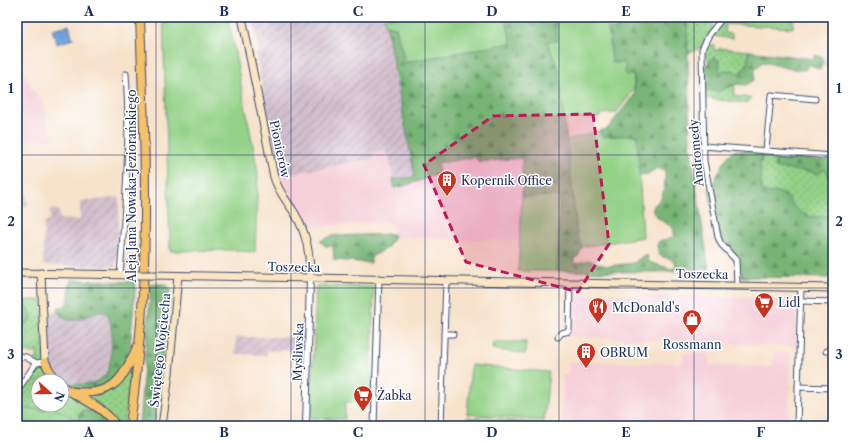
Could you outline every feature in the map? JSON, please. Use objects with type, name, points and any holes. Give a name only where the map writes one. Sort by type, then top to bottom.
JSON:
[{"type":"main road","name":"Aleja Jana Nowaka-Jeziorańskiego","points":[[130,426],[140,340],[145,218],[140,17]]},
{"type":"main road","name":"Pionierów","points":[[242,17],[274,177],[281,196],[298,219],[306,238],[310,278]]},
{"type":"main road","name":"Toszecka","points":[[17,273],[379,278],[446,281],[833,288]]},
{"type":"main road","points":[[41,273],[45,362],[51,373]]},
{"type":"main road","name":"Świętego Wojciecha","points":[[162,426],[169,374],[178,276]]},
{"type":"main road","points":[[70,390],[86,394],[108,388],[123,376],[140,340]]},
{"type":"main road","points":[[70,392],[99,408],[109,416],[116,426]]},
{"type":"street","name":"Andromedy","points":[[723,17],[709,35],[702,49],[702,146],[716,230],[721,244],[736,260],[737,286]]},
{"type":"street","points":[[120,274],[126,172],[126,74]]},
{"type":"street","points":[[766,150],[772,95],[815,99]]},
{"type":"street","points":[[702,146],[833,156]]},
{"type":"street","name":"Myśliwska","points":[[306,426],[310,278]]},
{"type":"street","points":[[374,426],[379,278]]},
{"type":"street","points":[[441,426],[446,281]]},
{"type":"street","points":[[558,337],[561,333],[569,331],[570,283]]},
{"type":"street","points":[[797,426],[801,287]]},
{"type":"street","points":[[801,301],[833,302]]},
{"type":"street","points":[[444,334],[453,334]]},
{"type":"street","points":[[826,351],[833,351]]},
{"type":"street","points":[[17,356],[26,357],[36,363],[45,362]]},
{"type":"street","points":[[17,391],[36,363]]},
{"type":"street","points":[[798,387],[833,388]]},
{"type":"highlighted area","points":[[593,114],[609,244],[578,292],[466,262],[424,165],[493,116]]},
{"type":"shaded area","points":[[17,17],[23,17],[24,74],[35,93],[44,104],[53,140],[28,142],[24,128],[22,128],[17,108]]},
{"type":"shaded area","points":[[253,17],[384,17],[415,177],[393,179],[389,155],[385,154],[384,151],[373,153],[374,158],[279,176],[256,54],[259,53]]},
{"type":"shaded area","points":[[384,151],[389,155],[393,184],[401,187],[439,174],[438,163],[457,162],[462,159],[475,157],[501,159],[522,158],[521,241],[394,237],[390,222],[306,227],[303,215],[294,200],[284,189],[279,176],[374,157],[373,153]]},
{"type":"shaded area","points":[[21,163],[28,206],[17,207],[17,164]]},
{"type":"shaded area","points":[[119,197],[118,249],[115,267],[43,265],[44,223],[50,220],[50,209],[58,210],[60,219],[80,220],[80,202]]},
{"type":"shaded area","points":[[566,294],[796,299],[796,347],[567,336]]},
{"type":"shaded area","points":[[42,311],[57,311],[63,317],[74,320],[86,318],[95,312],[106,312],[111,318],[112,338],[107,374],[97,383],[85,385],[70,384],[70,373],[51,373],[49,371]]},
{"type":"shaded area","points":[[236,337],[303,337],[303,350],[267,351],[267,355],[235,354]]},
{"type":"shaded area","name":"OBRUM","points":[[774,352],[791,353],[789,426],[562,426],[563,375],[568,375],[568,362],[683,363],[683,353],[710,354],[709,365],[773,366]]},
{"type":"green space","points":[[163,17],[228,17],[258,172],[255,252],[229,250],[170,251]]},
{"type":"green space","points":[[384,17],[505,17],[511,43],[405,62],[396,27],[386,25]]},
{"type":"green space","points":[[505,17],[555,17],[558,41],[547,42],[559,70],[577,234],[582,247],[579,255],[574,259],[574,264],[589,260],[607,266],[634,263],[644,255],[648,256],[647,260],[652,263],[672,269],[676,265],[675,262],[659,255],[657,246],[659,241],[673,237],[674,229],[657,217],[653,210],[653,207],[663,194],[665,171],[657,168],[648,174],[639,175],[637,135],[601,137],[599,131],[607,129],[635,94],[634,75],[625,76],[612,64],[608,28],[617,29],[617,17],[687,17],[690,145],[709,269],[658,272],[557,271],[560,197],[522,197],[522,158],[479,162],[475,157],[438,163],[439,174],[394,188],[393,179],[415,177],[386,25],[396,27],[405,62],[511,43]]},
{"type":"green space","points":[[555,17],[605,17],[607,19],[612,63],[625,63],[625,75],[633,75],[634,90],[616,113],[600,114],[600,117],[564,119],[559,70],[547,42],[558,41]]},
{"type":"green space","points":[[687,17],[716,17],[712,23],[714,26],[700,48],[688,53]]},
{"type":"green space","points":[[724,17],[794,18],[793,28],[726,24],[725,33],[732,34],[732,39],[713,35]]},
{"type":"green space","points":[[833,17],[833,82],[826,66]]},
{"type":"green space","points":[[714,44],[714,50],[719,50],[719,48],[749,51],[748,62],[743,70],[737,74],[732,70],[721,72],[708,60],[705,53],[706,49]]},
{"type":"green space","points":[[749,51],[814,59],[814,55],[822,56],[824,61],[820,70],[809,64],[805,70],[791,69],[762,62],[755,70],[754,80],[746,85],[736,84],[720,91],[702,90],[704,67],[710,60],[714,57],[720,61],[719,69],[721,72],[732,70],[737,73],[745,67],[748,62]]},
{"type":"green space","points":[[735,84],[734,96],[751,98],[746,103],[703,98],[703,90],[720,91]]},
{"type":"green space","points":[[599,131],[602,137],[637,135],[643,237],[582,247],[577,234],[567,140]]},
{"type":"green space","points":[[735,150],[762,152],[760,166],[762,190],[783,194],[797,210],[812,217],[822,217],[833,214],[833,278],[741,277],[740,262],[725,250],[717,231],[709,191],[727,157]]},
{"type":"green space","points":[[762,152],[780,154],[779,158],[833,164],[833,215],[820,224],[796,211],[778,194],[760,192],[757,163],[762,161]]},
{"type":"green space","points":[[779,157],[787,161],[791,157],[818,160],[833,159],[833,176],[828,175],[825,169],[816,175],[812,172],[776,168],[774,163]]},
{"type":"green space","points":[[560,196],[557,271],[518,271],[522,197]]},
{"type":"green space","points":[[393,234],[394,237],[387,248],[371,257],[371,263],[334,260],[333,246],[325,246],[320,241],[331,236]]},
{"type":"green space","points":[[71,280],[136,282],[130,347],[123,372],[105,387],[85,391],[70,387],[70,383],[89,384],[98,381],[107,374],[110,360],[112,332],[109,317],[106,312],[100,312],[81,319],[69,320],[57,311],[59,307],[65,306],[67,303],[69,297]]},
{"type":"green space","points":[[151,284],[166,284],[171,289],[154,426],[139,426]]},
{"type":"green space","points":[[316,286],[374,287],[370,403],[345,402],[345,419],[311,418]]},
{"type":"green space","points":[[17,300],[26,300],[25,305],[32,317],[30,321],[23,326],[17,324]]},
{"type":"green space","points":[[26,300],[42,300],[45,356],[52,373],[34,373],[37,368],[37,351],[34,353],[17,352],[17,324],[23,326],[31,314],[25,305]]},
{"type":"green space","points":[[493,342],[526,342],[525,354],[492,349]]},
{"type":"green space","points":[[471,365],[549,372],[544,421],[467,414]]},
{"type":"green space","points":[[129,371],[131,372],[124,426],[119,426],[87,398],[96,396]]},
{"type":"green space","points":[[30,379],[30,409],[17,408],[17,400],[23,395],[23,390]]},
{"type":"green space","points":[[70,387],[109,416],[79,420],[85,425],[62,413],[70,413]]},
{"type":"green space","points":[[17,408],[30,409],[30,413],[63,413],[87,426],[17,426]]},
{"type":"green space","points":[[83,410],[99,413],[112,426],[87,426],[79,420],[79,416]]},
{"type":"green space","points":[[467,417],[544,424],[544,426],[466,426]]},
{"type":"water","points":[[69,25],[73,39],[57,44],[52,29]]},
{"type":"place","name":"Kopernik Office","points":[[447,197]]},
{"type":"place","name":"Lidl","points":[[764,319]]},
{"type":"place","name":"McDonald's","points":[[598,324]]},
{"type":"place","name":"Rossmann","points":[[692,336]]},
{"type":"place","name":"OBRUM","points":[[586,369]]},
{"type":"place","name":"Żabka","points":[[363,412]]}]
